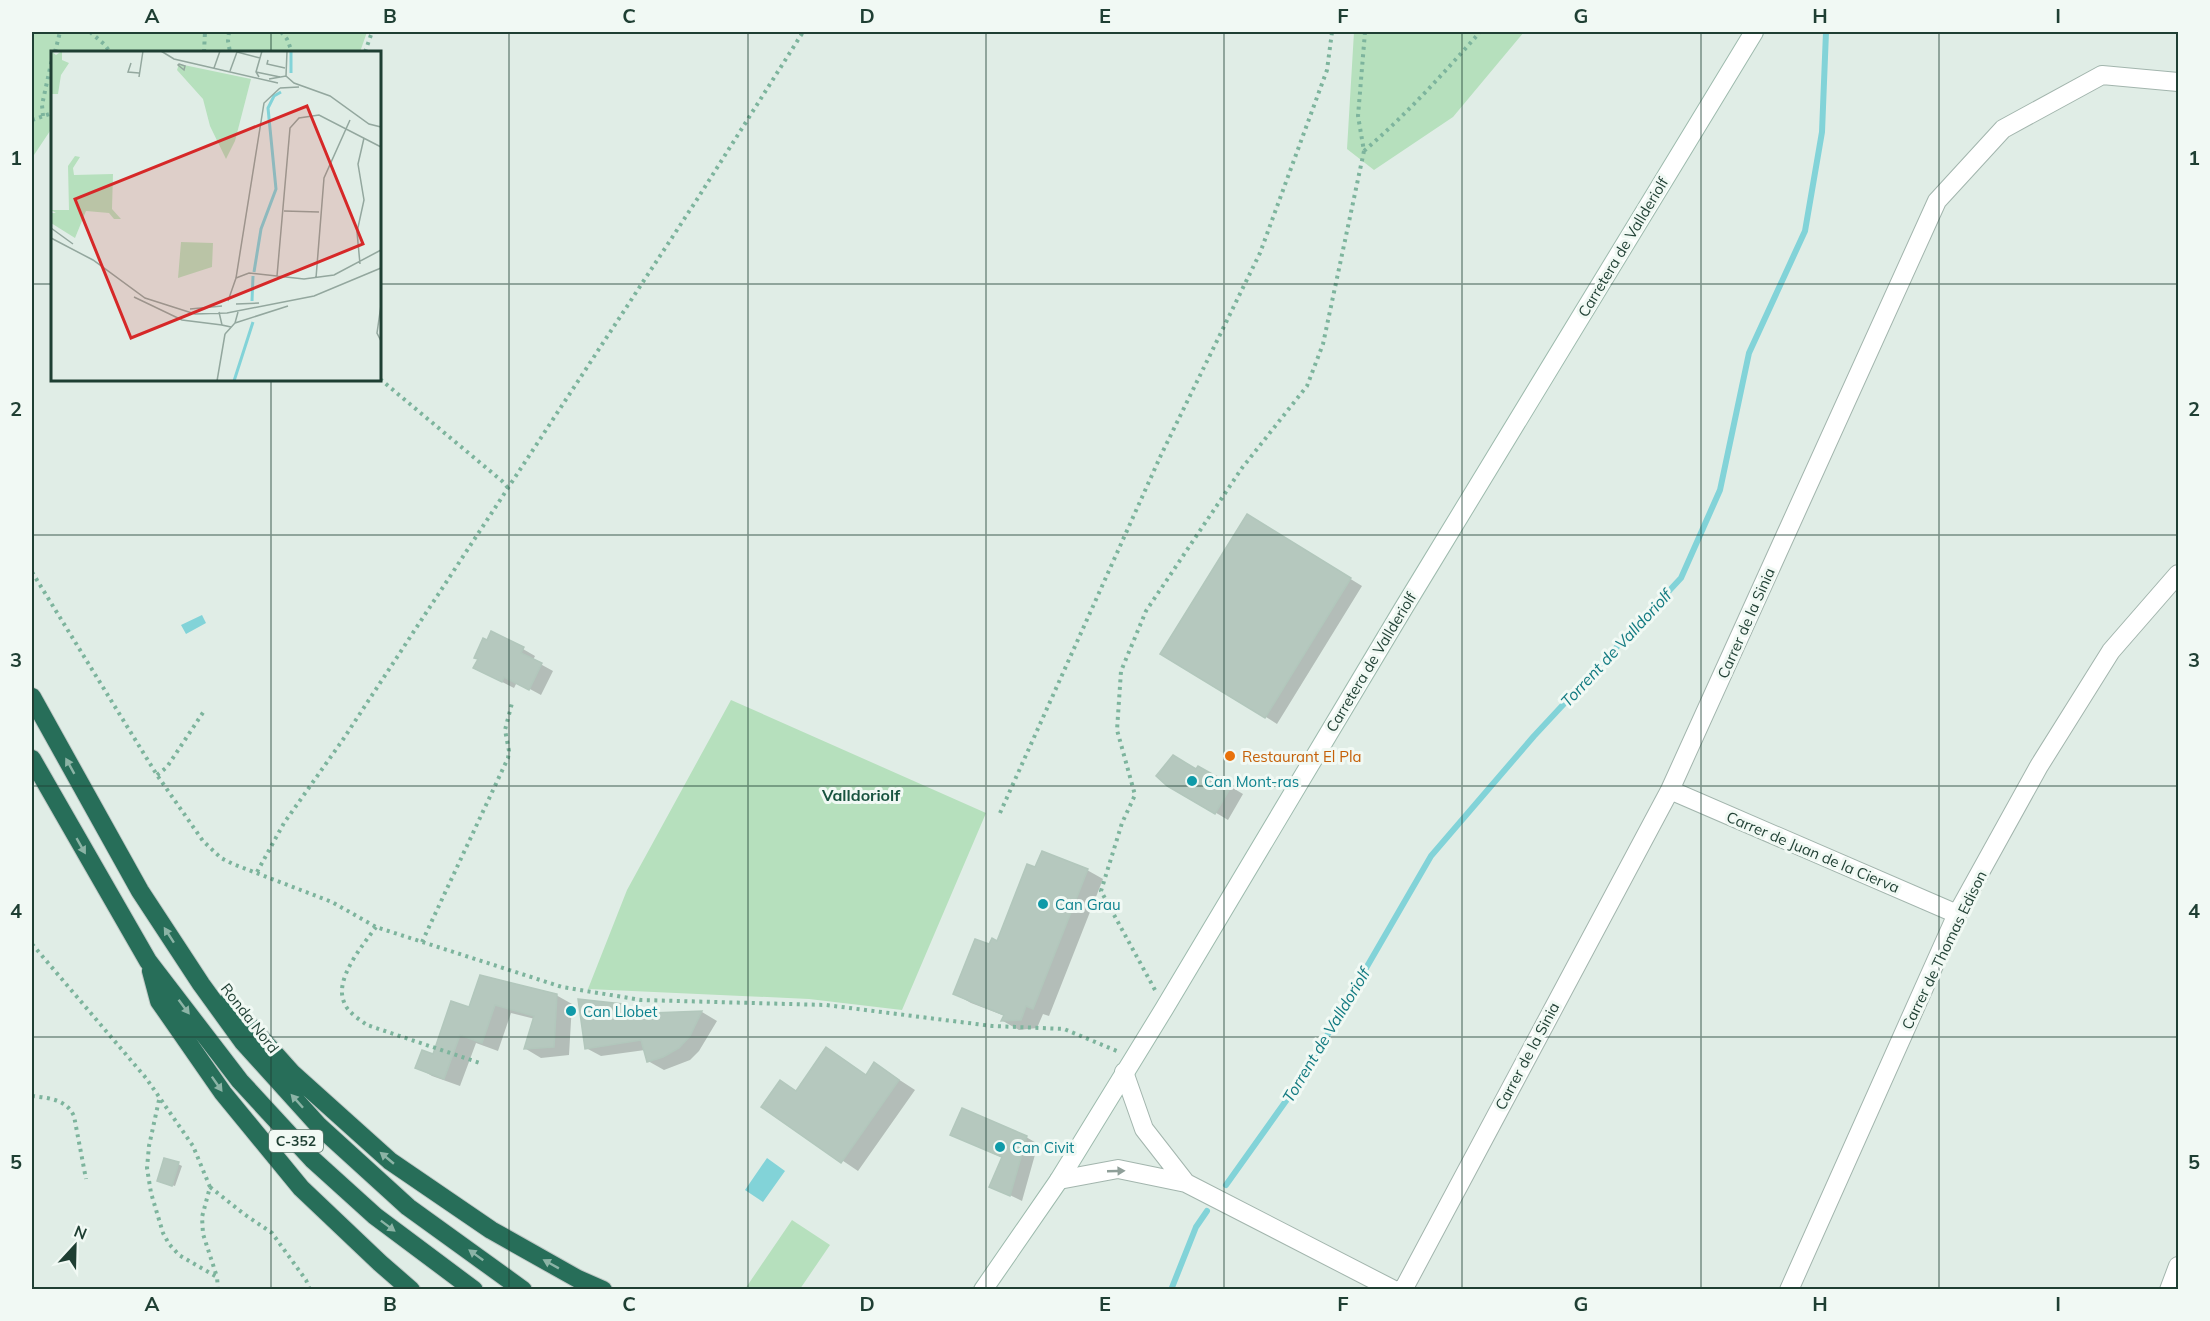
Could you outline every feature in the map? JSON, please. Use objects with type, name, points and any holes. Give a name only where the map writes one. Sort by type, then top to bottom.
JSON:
[{"type":"highway","name":"Ronda Nord","points":[[32,697],[140,891],[201,984],[243,1042],[319,1126],[408,1207],[523,1290]]},
{"type":"highway","name":"C-352","points":[[32,759],[148,961],[240,1081],[312,1159],[375,1216],[474,1290]]},
{"type":"highway","points":[[148,961],[159,1001],[223,1093],[301,1188],[411,1290]]},
{"type":"highway","points":[[201,984],[250,1026],[292,1073],[390,1161],[491,1230],[578,1279],[603,1290]]},
{"type":"street","name":"Carretera de Vallderiolf","points":[[983,1290],[1059,1180],[1164,1010],[1403,609],[1754,32]]},
{"type":"street","name":"Carrer de la Sinia","points":[[1403,1290],[1670,790],[1937,201],[2003,129],[2102,75],[2178,82]]},
{"type":"street","name":"Carrer de Thomas Edison","points":[[1789,1290],[1957,915],[2039,766],[2111,651],[2178,574]]},
{"type":"street","name":"Carrer de Juan de la Cierva","points":[[1670,790],[1957,915]]},
{"type":"street","points":[[1128,1065],[1144,1129],[1186,1182]]},
{"type":"street","points":[[1059,1180],[1118,1169],[1186,1182],[1394,1290]]},
{"type":"street","points":[[2169,1290],[2178,1266]]},
{"type":"path","points":[[55,51],[60,32]]},
{"type":"path","points":[[90,32],[109,51]]},
{"type":"path","points":[[204,51],[205,32]]},
{"type":"path","points":[[230,32],[228,41],[230,51]]},
{"type":"path","points":[[280,32],[287,39],[292,51]]},
{"type":"path","points":[[365,51],[372,32]]},
{"type":"path","points":[[257,872],[284,823],[342,741],[696,201],[803,32]]},
{"type":"path","points":[[1000,813],[1161,455],[1260,253],[1327,70],[1332,32]]},
{"type":"path","points":[[1164,1010],[1151,977],[1101,891],[1122,823],[1135,795],[1118,730],[1120,671],[1146,611],[1242,468],[1307,386],[1323,344],[1364,151],[1358,116],[1365,32]]},
{"type":"path","points":[[1364,151],[1421,98],[1480,32]]},
{"type":"path","points":[[43,116],[42,105],[51,64]]},
{"type":"path","points":[[32,120],[51,113]]},
{"type":"path","points":[[381,380],[502,480],[508,488]]},
{"type":"path","points":[[32,572],[157,775],[203,841],[212,851],[233,864],[332,902],[376,927],[562,987],[640,1000],[826,1005],[992,1026],[1064,1029],[1128,1065]]},
{"type":"path","points":[[422,942],[507,759],[509,751],[505,730],[512,703]]},
{"type":"path","points":[[157,775],[167,766],[204,711]]},
{"type":"path","points":[[376,927],[345,976],[342,988],[344,1003],[367,1025],[480,1063]]},
{"type":"path","points":[[32,944],[146,1078],[193,1146],[210,1187],[272,1233],[306,1280],[310,1290]]},
{"type":"path","points":[[32,1096],[48,1098],[70,1108],[74,1116],[86,1179]]},
{"type":"path","points":[[160,1099],[148,1146],[147,1168],[151,1193],[163,1233],[179,1255],[217,1277]]},
{"type":"path","points":[[210,1187],[202,1217],[203,1234],[217,1277],[218,1290]]},
{"type":"green space","points":[[32,32],[367,32],[360,51],[51,51],[51,130],[32,158]]},
{"type":"green space","points":[[1354,32],[1524,32],[1453,117],[1374,170],[1347,149]]},
{"type":"green space","points":[[731,700],[986,813],[902,1010],[809,999],[588,989],[627,890]]},
{"type":"green space","points":[[792,1220],[830,1245],[800,1289],[745,1289]]},
{"type":"water","points":[[202,615],[206,623],[186,634],[181,625]]},
{"type":"water","points":[[767,1158],[785,1171],[763,1202],[745,1190]]},
{"type":"building","points":[[1247,514],[1351,578],[1265,718],[1160,654]]},
{"type":"building","points":[[491,631],[524,647],[521,653],[542,663],[529,690],[504,677],[502,682],[473,668],[478,659],[474,658],[483,638],[487,640]]},
{"type":"building","name":"Can Mont-ras","points":[[1173,755],[1196,769],[1198,766],[1232,785],[1215,814],[1167,786],[1156,776]]},
{"type":"building","name":"Can Grau","points":[[1042,851],[1088,869],[1033,1009],[1026,1006],[1021,1020],[1001,1021],[1004,1015],[953,994],[975,939],[989,944],[992,938],[997,941],[1027,864],[1035,867]]},
{"type":"building","name":"Can Llobet","points":[[480,975],[557,994],[554,1047],[524,1049],[534,1016],[495,1005],[482,1043],[460,1035],[444,1079],[415,1068],[422,1050],[433,1054],[451,1001],[469,1007]]},
{"type":"building","points":[[578,999],[623,1004],[625,1014],[702,1011],[690,1036],[679,1048],[663,1057],[647,1062],[641,1040],[585,1049]]},
{"type":"building","points":[[826,1047],[866,1075],[874,1062],[899,1080],[841,1163],[761,1107],[780,1080],[796,1091]]},
{"type":"building","name":"Can Civit","points":[[962,1108],[1027,1136],[1010,1196],[989,1187],[1002,1157],[950,1135]]},
{"type":"building","points":[[164,1158],[179,1162],[172,1186],[157,1181]]},
{"type":"waterway","name":"Torrent de Valldoriolf","points":[[1226,1185],[1303,1077],[1431,856],[1534,736],[1681,578],[1720,490],[1749,353],[1805,231],[1822,132],[1826,32]]},
{"type":"waterway","name":"Torrent de Valldoriolf","points":[[1171,1290],[1196,1227],[1207,1211]]},
{"type":"place","name":"Restaurant El Pla","points":[[1230,756]]},
{"type":"place","name":"Can Mont-ras","points":[[1192,781]]},
{"type":"place","name":"Can Grau","points":[[1043,904]]},
{"type":"place","name":"Can Llobet","points":[[571,1011]]},
{"type":"place","name":"Can Civit","points":[[1000,1147]]},
{"type":"district","name":"Valldoriolf","points":[[861,795]]}]
